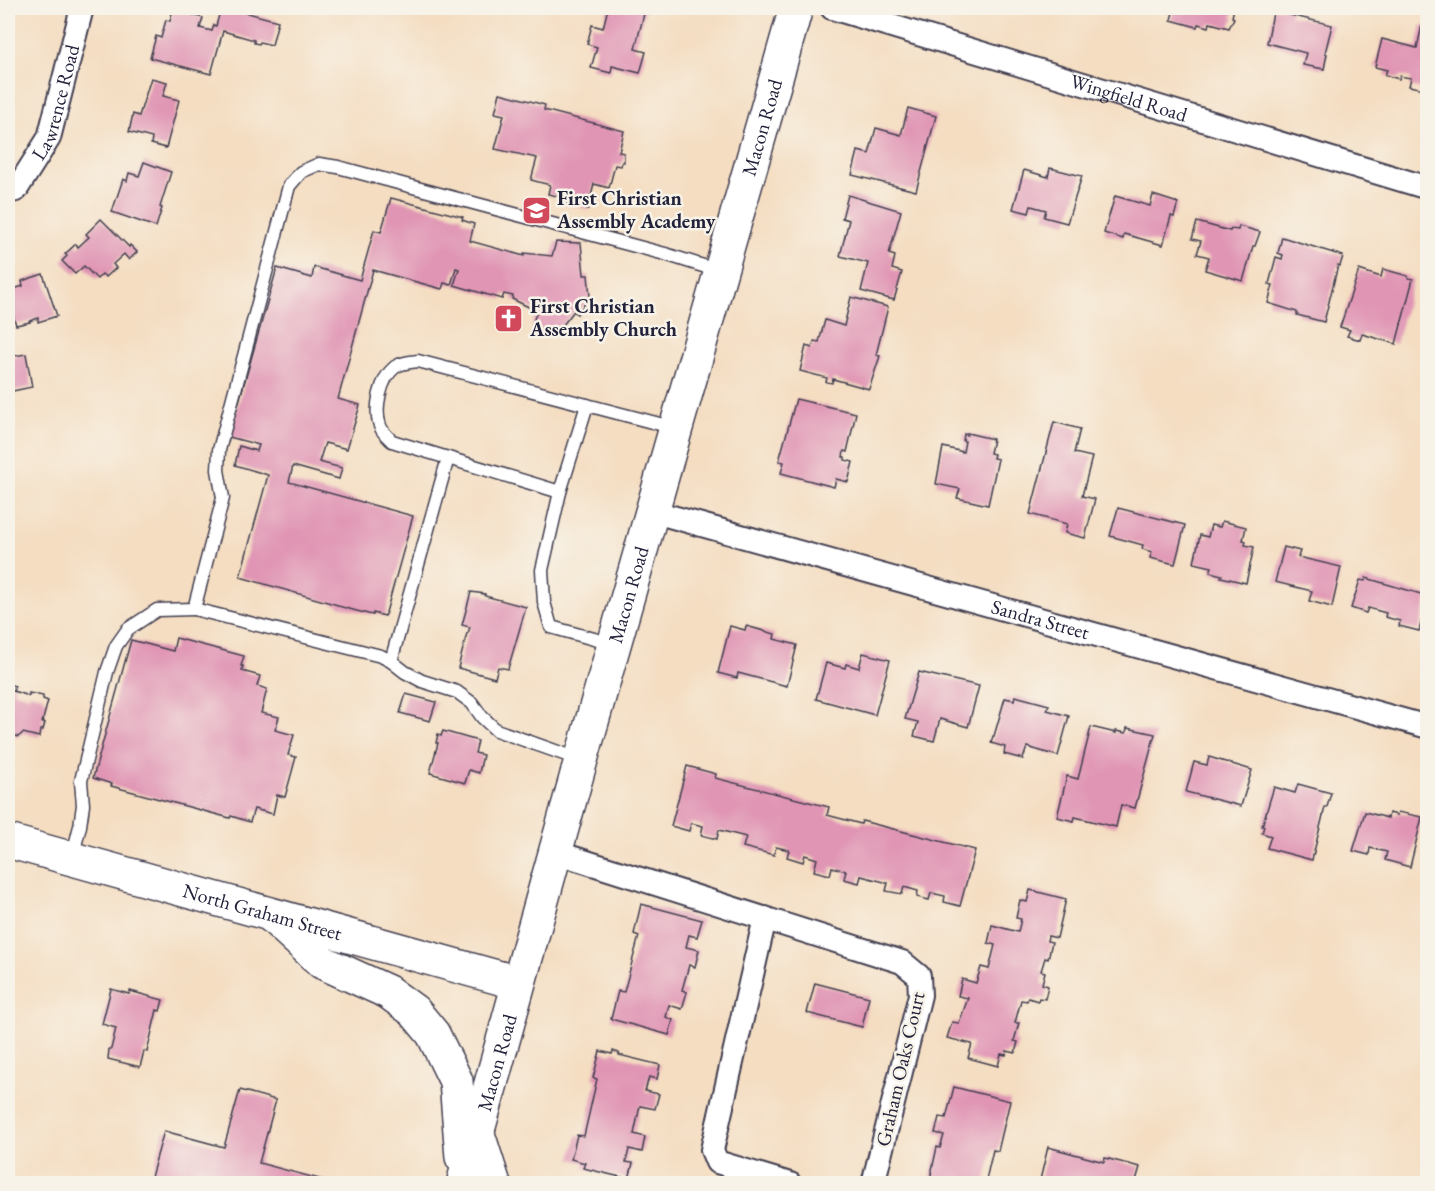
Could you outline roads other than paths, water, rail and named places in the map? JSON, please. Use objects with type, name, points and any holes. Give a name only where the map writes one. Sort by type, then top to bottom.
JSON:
[{"type":"main road","name":"Macon Road","points":[[474,1183],[477,1131],[580,760],[796,8]]},
{"type":"main road","name":"North Graham Street","points":[[8,841],[518,983]]},
{"type":"main road","points":[[270,914],[322,962],[388,992],[414,1011],[433,1034],[456,1081],[474,1183]]},
{"type":"street","name":"Lawrence Road","points":[[12,191],[49,138],[82,8]]},
{"type":"street","name":"Wingfield Road","points":[[832,8],[1428,188]]},
{"type":"street","name":"Sandra Street","points":[[651,511],[1428,727]]},
{"type":"street","name":"Graham Oaks Court","points":[[555,852],[903,962],[919,976],[920,995],[873,1184]]},
{"type":"street","points":[[765,918],[712,1150],[717,1162],[790,1184]]},
{"type":"lane","points":[[194,609],[223,498],[218,470],[219,450],[289,186],[302,172],[319,164],[338,167],[665,254],[720,271]]},
{"type":"lane","points":[[560,492],[392,441],[381,429],[377,413],[384,382],[394,368],[405,362],[418,361],[675,428]]},
{"type":"lane","points":[[587,405],[560,492],[542,570],[544,602],[551,627],[614,644]]},
{"type":"lane","points":[[391,661],[448,458]]},
{"type":"lane","points":[[71,859],[83,805],[81,781],[107,672],[116,646],[128,629],[157,610],[194,609],[381,656],[422,681],[457,692],[472,703],[482,717],[496,730],[580,760]]},
{"type":"place","name":"First Christian Assembly Academy","points":[[536,210]]},
{"type":"place","name":"First Christian Assembly Church","points":[[509,318]]}]
